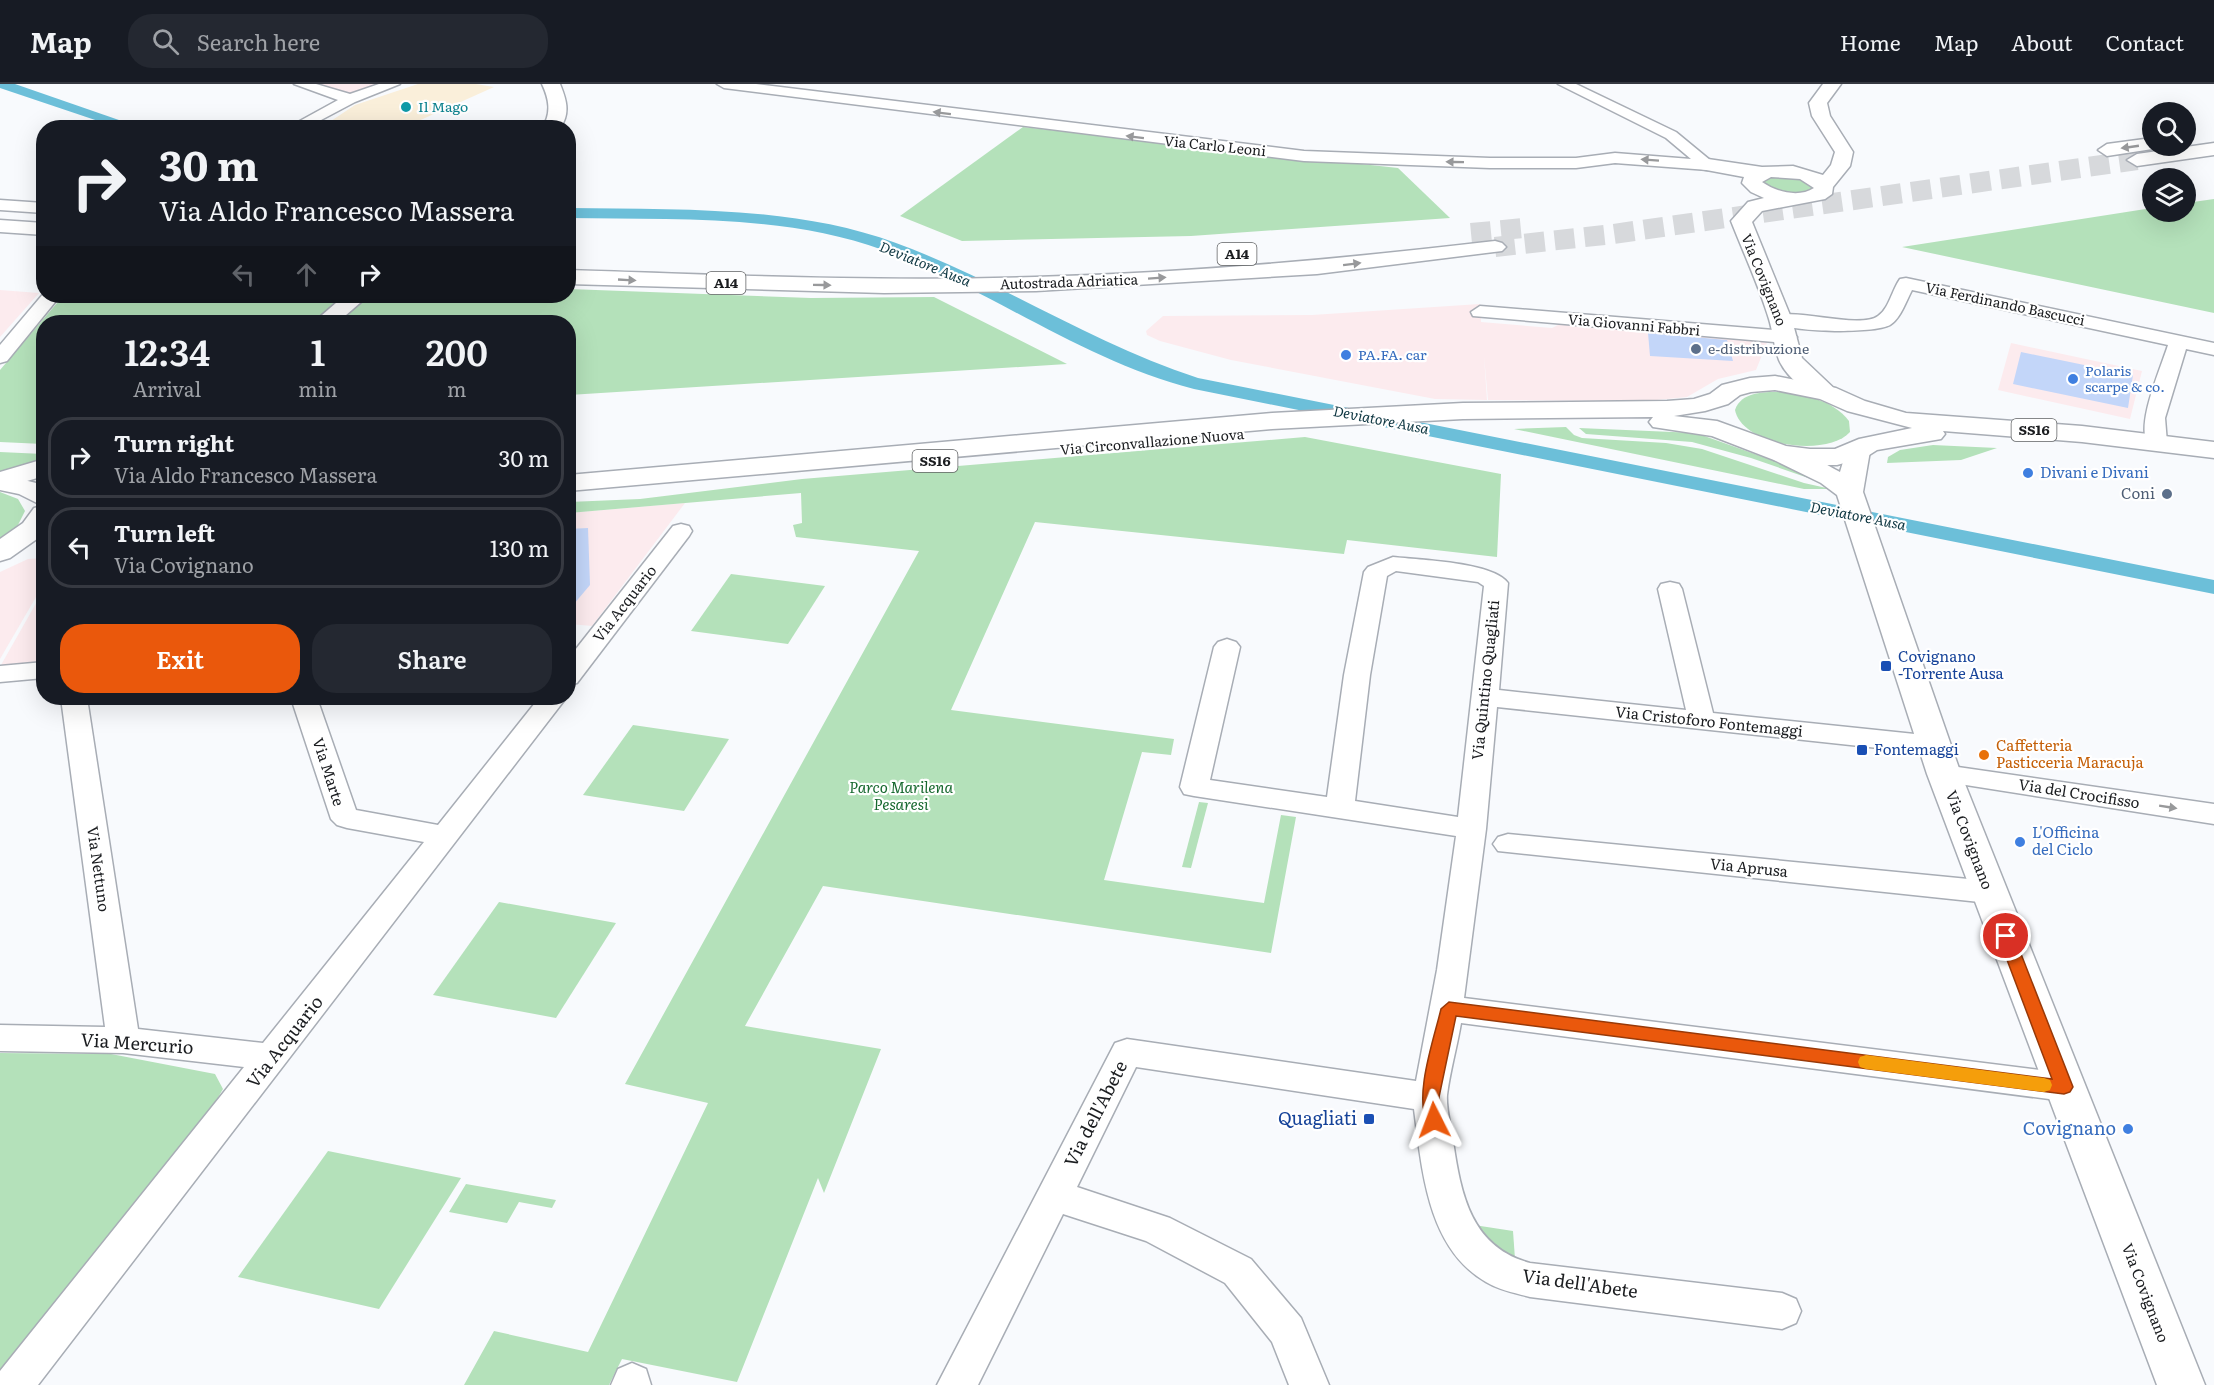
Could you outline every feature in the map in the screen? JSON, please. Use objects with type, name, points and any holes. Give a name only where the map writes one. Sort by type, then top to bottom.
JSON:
[{"type":"main road","points":[[550,84],[558,103],[555,120]]},
{"type":"main road","points":[[1708,165],[1756,187],[1795,198],[1822,194],[1824,186],[1840,166],[1845,152],[1821,116],[1818,103],[1832,84]]},
{"type":"main road","points":[[2196,138],[2214,135]]},
{"type":"main road","points":[[2107,150],[2142,145]]},
{"type":"main road","points":[[2137,160],[2214,149]]},
{"type":"main road","points":[[1756,187],[1793,172],[1823,171],[1840,166]]},
{"type":"main road","points":[[1793,172],[1813,178],[1824,186]]},
{"type":"main road","name":"Via Covignano","points":[[1756,187],[1741,221],[1744,232],[1786,339],[1807,378],[1827,393]]},
{"type":"main road","points":[[0,226],[36,228]]},
{"type":"main road","name":"Autostrada Adriatica","points":[[576,277],[882,277],[1001,265],[1112,263],[1308,250],[1472,233]]},
{"type":"main road","points":[[0,238],[36,240]]},
{"type":"main road","name":"Autostrada Adriatica","points":[[576,259],[1036,284],[1317,268],[1496,247]]},
{"type":"main road","points":[[334,315],[348,303]]},
{"type":"main road","points":[[1750,385],[1768,377],[1786,339]]},
{"type":"main road","name":"Via Circonvallazione Nuova","points":[[576,482],[1272,421],[1667,409],[1696,406],[1719,399],[1731,390],[1750,385],[1784,384],[1827,393],[1856,406],[1904,420],[2156,433],[2214,450]]},
{"type":"main road","name":"Via Circonvallazione Nuova","points":[[1719,399],[1715,410],[1721,423],[1735,435]]},
{"type":"main road","name":"Via Circonvallazione Nuova","points":[[1856,406],[1873,426],[1874,436],[1863,448]]},
{"type":"main road","name":"Via Circonvallazione Nuova","points":[[576,491],[1473,416],[1659,421],[1717,429],[1756,446],[1783,454],[1810,457],[1837,456],[1900,437],[1929,434],[1972,435],[2214,460]]},
{"type":"main road","name":"Via Covignano","points":[[1863,448],[1849,492],[1866,546],[1939,759],[2181,1385]]},
{"type":"main road","points":[[1783,454],[1830,477],[1849,492]]},
{"type":"main road","points":[[0,481],[36,470]]},
{"type":"main road","points":[[0,481],[18,484],[36,491]]},
{"type":"main road","points":[[0,552],[36,526]]},
{"type":"main road","points":[[0,552],[36,544]]},
{"type":"street","points":[[302,84],[350,99]]},
{"type":"street","points":[[309,120],[350,99],[393,84]]},
{"type":"street","name":"Via Carlo Leoni","points":[[724,84],[989,119],[1304,156],[1491,163],[1576,163],[1615,158],[1708,165]]},
{"type":"street","points":[[1565,84],[1671,135],[1708,165]]},
{"type":"street","points":[[0,205],[36,207]]},
{"type":"street","name":"Via Ferdinando Bascucci","points":[[1786,339],[1878,324],[1886,320],[1906,283],[2214,349]]},
{"type":"street","points":[[0,357],[45,303]]},
{"type":"street","name":"Via Giovanni Fabbri","points":[[1480,312],[1786,339]]},
{"type":"street","points":[[2156,433],[2155,418],[2179,342]]},
{"type":"street","name":"Via Acquario","points":[[576,667],[681,531]]},
{"type":"street","name":"Via Quintino Quagliati","points":[[1340,808],[1357,675],[1376,571],[1393,564],[1484,576],[1496,583],[1472,829]]},
{"type":"street","points":[[1670,589],[1702,722]]},
{"type":"street","points":[[1227,647],[1194,787],[1472,829]]},
{"type":"street","points":[[0,674],[36,671]]},
{"type":"street","name":"Via Cristoforo Fontemaggi","points":[[1484,697],[1702,722],[1939,759]]},
{"type":"street","name":"Via Nettuno","points":[[75,705],[123,1040]]},
{"type":"street","name":"Via Marte","points":[[306,705],[341,812],[347,818],[446,836]]},
{"type":"street","name":"Via Acquario","points":[[14,1385],[548,705]]},
{"type":"street","name":"Via del Crocifisso","points":[[1939,759],[2214,814]]},
{"type":"street","name":"Via dell'Abete","points":[[1472,829],[1449,1009],[1430,1097],[1441,1170],[1455,1225],[1475,1251],[1498,1270],[1530,1280],[1782,1311]]},
{"type":"street","name":"Via Aprusa","points":[[1508,844],[1989,892]]},
{"type":"street","points":[[1449,1009],[2064,1087]]},
{"type":"street","name":"Via Mercurio","points":[[0,1038],[123,1040],[273,1057]]},
{"type":"street","name":"Via dell'Abete","points":[[957,1385],[1127,1052],[1430,1097]]},
{"type":"street","points":[[1054,1195],[1157,1229],[1239,1271],[1287,1331],[1309,1385]]},
{"type":"shaded area","points":[[316,84],[387,84],[354,95]]},
{"type":"shaded area","points":[[418,84],[476,84],[494,87],[421,120],[332,120],[355,105]]},
{"type":"shaded area","points":[[0,290],[36,293],[36,296],[0,337]]},
{"type":"shaded area","points":[[1480,304],[1481,322],[1552,328],[1564,322],[1768,340],[1756,370],[1718,379],[1687,397],[1647,401],[1488,400],[1484,356],[1487,400],[1435,399],[1231,360],[1160,341],[1147,335],[1146,331],[1163,316],[1312,315]]},
{"type":"shaded area","points":[[2011,343],[2142,371],[2130,419],[1998,390]]},
{"type":"shaded area","points":[[685,503],[592,626],[576,625],[576,512]]},
{"type":"shaded area","points":[[36,558],[36,597],[0,659],[0,572],[28,559]]},
{"type":"shaded area","points":[[36,603],[36,662],[1,665]]},
{"type":"green space","points":[[1023,127],[1398,168],[1450,218],[1191,236],[962,241],[900,216]]},
{"type":"green space","points":[[1788,174],[1816,185],[1814,192],[1792,195],[1766,189],[1760,179]]},
{"type":"green space","points":[[2214,199],[2214,313],[1902,247],[2142,210],[2142,222],[2196,222],[2196,202]]},
{"type":"green space","points":[[576,289],[811,298],[934,297],[1067,364],[576,395],[576,315],[47,315],[57,303],[576,303]]},
{"type":"green space","points":[[36,328],[36,444],[0,442],[0,370]]},
{"type":"green space","points":[[1779,392],[1817,399],[1835,408],[1849,421],[1850,432],[1839,440],[1823,445],[1805,446],[1768,440],[1741,422],[1735,410],[1747,396]]},
{"type":"green space","points":[[1566,427],[1574,435],[1582,438],[1666,443],[1702,449],[1804,483],[1831,489],[1804,489],[1514,429]]},
{"type":"green space","points":[[1579,428],[1696,433],[1800,470],[1817,481],[1751,458],[1692,442],[1586,434]]},
{"type":"green space","name":"Parco Marilena Pesaresi","points":[[1305,437],[1501,474],[1497,557],[1347,540],[1344,554],[1035,522],[951,710],[1174,739],[1171,755],[1142,752],[1104,880],[1264,903],[1281,815],[1296,817],[1271,953],[823,886],[745,1026],[881,1049],[824,1193],[818,1178],[737,1382],[622,1359],[609,1385],[464,1385],[494,1331],[588,1352],[708,1103],[625,1084],[919,551],[796,537],[793,525],[802,523],[801,493],[576,512],[576,502],[640,499],[802,479]]},
{"type":"green space","points":[[1933,445],[1997,448],[1961,460],[1887,463],[1888,457],[1900,450]]},
{"type":"green space","points":[[0,452],[36,454],[36,461],[0,474]]},
{"type":"green space","points":[[0,492],[18,499],[25,511],[17,527],[0,540]]},
{"type":"green space","points":[[731,574],[825,586],[788,644],[691,631]]},
{"type":"green space","points":[[633,725],[729,739],[684,811],[583,795]]},
{"type":"green space","points":[[1199,802],[1208,803],[1191,868],[1182,867]]},
{"type":"green space","points":[[499,902],[616,923],[556,1018],[433,995]]},
{"type":"green space","points":[[0,1053],[111,1054],[215,1074],[223,1089],[212,1108],[0,1376]]},
{"type":"green space","points":[[328,1151],[461,1178],[379,1309],[238,1277]]},
{"type":"green space","points":[[466,1184],[556,1200],[552,1208],[519,1202],[507,1223],[449,1212]]},
{"type":"green space","points":[[1474,1225],[1513,1231],[1515,1259],[1499,1251]]},
{"type":"building","name":"e-distribuzione","points":[[1648,333],[1727,340],[1733,361],[1650,356]]},
{"type":"building","name":"Polaris scarpe & co.","points":[[2021,352],[2133,375],[2128,408],[2013,384]]},
{"type":"building","points":[[588,528],[590,585],[576,602],[576,529]]},
{"type":"waterway","name":"Deviatore Ausa","points":[[1,84],[111,120]]},
{"type":"waterway","name":"Deviatore Ausa","points":[[576,213],[730,218],[810,226],[888,246],[927,261],[1115,354],[1194,383],[2214,587]]},
{"type":"tunnel","points":[[1495,247],[1613,234],[2137,160]]},
{"type":"tunnel","points":[[1471,233],[1523,228]]},
{"type":"slow traffic","points":[[1866,1062],[2044,1085]]},
{"type":"place","name":"Il Mago","points":[[406,107]]},
{"type":"place","name":"e-distribuzione","points":[[1696,349]]},
{"type":"place","name":"PA.FA. car","points":[[1346,355]]},
{"type":"place","name":"Polaris scarpe & co.","points":[[2073,379]]},
{"type":"place","name":"Divani e Divani","points":[[2028,473]]},
{"type":"place","name":"Coni","points":[[2167,494]]},
{"type":"place","name":"Covignano -Torrente Ausa","points":[[1886,666]]},
{"type":"place","name":"Fontemaggi","points":[[1862,750]]},
{"type":"place","name":"Caffetteria Pasticceria Maracuja","points":[[1984,755]]},
{"type":"place","name":"L'Officina del Ciclo","points":[[2020,842]]},
{"type":"place","name":"Quagliati","points":[[1369,1119]]},
{"type":"place","name":"Covignano","points":[[2128,1129]]},
{"type":"route","points":[[1434,1120],[1430,1097],[1449,1009],[2064,1087],[2006,936]]}]
